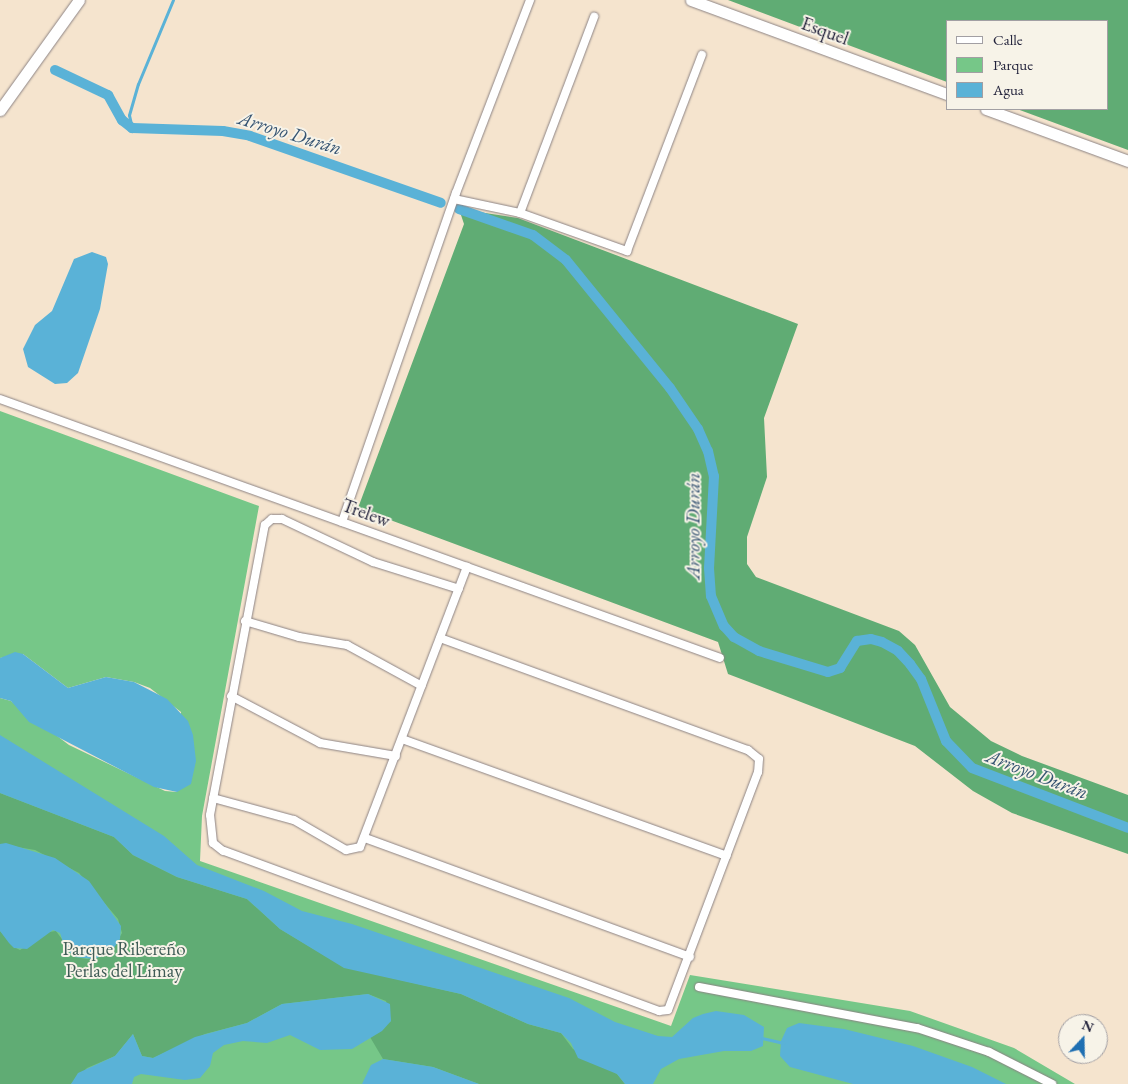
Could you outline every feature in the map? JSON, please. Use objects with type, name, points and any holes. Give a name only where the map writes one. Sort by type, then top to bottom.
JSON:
[{"type":"main road","points":[[0,110],[80,0]]},
{"type":"main road","name":"Esquel","points":[[691,0],[946,94]]},
{"type":"main road","points":[[989,110],[1128,161]]},
{"type":"street","points":[[342,522],[454,199],[530,0]]},
{"type":"street","points":[[520,213],[594,17]]},
{"type":"street","points":[[454,199],[520,213],[617,250],[630,249],[702,55]]},
{"type":"street","name":"Trelew","points":[[0,399],[720,658]]},
{"type":"street","points":[[440,638],[757,756],[760,768],[671,1007],[662,1012],[223,851],[210,836],[213,798],[231,696],[261,534],[265,525],[277,518],[373,562],[459,589]]},
{"type":"street","points":[[213,798],[294,820],[346,850],[356,850],[365,838],[467,567]]},
{"type":"street","points":[[245,621],[294,636],[347,645],[422,686]]},
{"type":"street","points":[[231,696],[320,743],[396,756]]},
{"type":"street","points":[[402,738],[727,856]]},
{"type":"street","points":[[365,838],[690,957]]},
{"type":"street","points":[[699,987],[917,1028],[989,1052],[1052,1084]]},
{"type":"green space","points":[[728,0],[1128,0],[1128,150],[1020,110],[1108,110],[1108,20],[946,20],[946,82]]},
{"type":"green space","points":[[459,209],[518,218],[798,324],[764,418],[767,477],[747,537],[747,564],[756,577],[899,631],[915,645],[950,707],[991,741],[1022,756],[1128,795],[1128,854],[1012,813],[973,791],[915,746],[728,674],[718,642],[358,508],[464,224]]},
{"type":"green space","name":"Parque Ribereño Perlas del Limay","points":[[0,411],[259,506],[202,816],[200,861],[671,1026],[690,975],[910,1011],[1014,1048],[1075,1084],[0,1084],[0,698],[11,701],[69,745],[165,791],[177,792],[181,712],[150,688],[134,682],[106,677],[68,688],[23,654],[0,658]]},
{"type":"green space","points":[[0,793],[114,837],[133,855],[177,877],[247,899],[280,929],[344,967],[461,994],[528,1024],[561,1033],[573,1049],[617,1074],[625,1084],[479,1084],[433,1067],[383,1059],[370,1037],[391,1021],[386,1001],[368,994],[282,1004],[247,1023],[205,1034],[153,1058],[142,1056],[133,1034],[115,1056],[87,1068],[71,1084],[0,1084],[0,931],[14,947],[20,950],[49,932],[56,931],[75,957],[87,959],[111,952],[122,933],[118,919],[79,873],[35,850],[0,844]]},
{"type":"water","points":[[92,252],[106,257],[108,264],[100,309],[78,373],[67,383],[55,384],[28,367],[23,349],[35,325],[52,311],[74,259]]},
{"type":"water","points":[[15,652],[23,654],[68,688],[106,677],[134,682],[167,699],[188,721],[193,735],[196,761],[191,784],[177,792],[154,787],[29,722],[11,701],[0,698],[0,658]]},
{"type":"water","points":[[0,735],[164,836],[197,865],[264,891],[302,911],[352,924],[569,998],[615,1022],[658,1036],[672,1037],[693,1018],[703,1014],[716,1011],[744,1015],[764,1027],[763,1046],[751,1051],[724,1051],[679,1059],[661,1069],[653,1084],[625,1084],[617,1074],[578,1058],[571,1043],[561,1033],[528,1024],[461,994],[344,968],[280,929],[247,899],[177,877],[133,855],[114,837],[0,793]]},
{"type":"water","points":[[6,843],[55,858],[89,881],[121,926],[120,939],[111,952],[94,959],[75,957],[65,948],[60,933],[53,930],[27,949],[14,948],[9,943],[0,931],[0,844]]},
{"type":"water","points":[[368,994],[390,1004],[391,1021],[382,1031],[352,1049],[320,1050],[290,1035],[267,1043],[243,1041],[224,1045],[213,1053],[210,1066],[200,1078],[185,1080],[141,1074],[134,1077],[132,1084],[71,1084],[78,1073],[115,1056],[133,1034],[142,1056],[153,1058],[195,1037],[247,1023],[282,1004]]},
{"type":"water","points":[[799,1023],[844,1029],[913,1046],[972,1067],[1006,1084],[853,1084],[790,1067],[780,1056],[781,1041],[787,1028]]},
{"type":"water","points":[[383,1059],[433,1067],[479,1084],[362,1084],[371,1065]]},
{"type":"waterway","points":[[132,128],[129,115],[138,84],[173,0]]},
{"type":"waterway","name":"Arroyo Durán","points":[[55,70],[108,95],[122,120],[132,128],[223,131],[250,136],[441,203]]},
{"type":"waterway","name":"Arroyo Durán","points":[[459,209],[533,235],[566,260],[670,388],[698,429],[708,451],[714,476],[709,568],[711,596],[724,626],[734,637],[759,651],[828,672],[840,668],[857,641],[871,639],[882,642],[898,651],[921,679],[946,741],[972,768],[1128,828]]},
{"type":"waterway","points":[[762,1038],[783,1043]]}]
